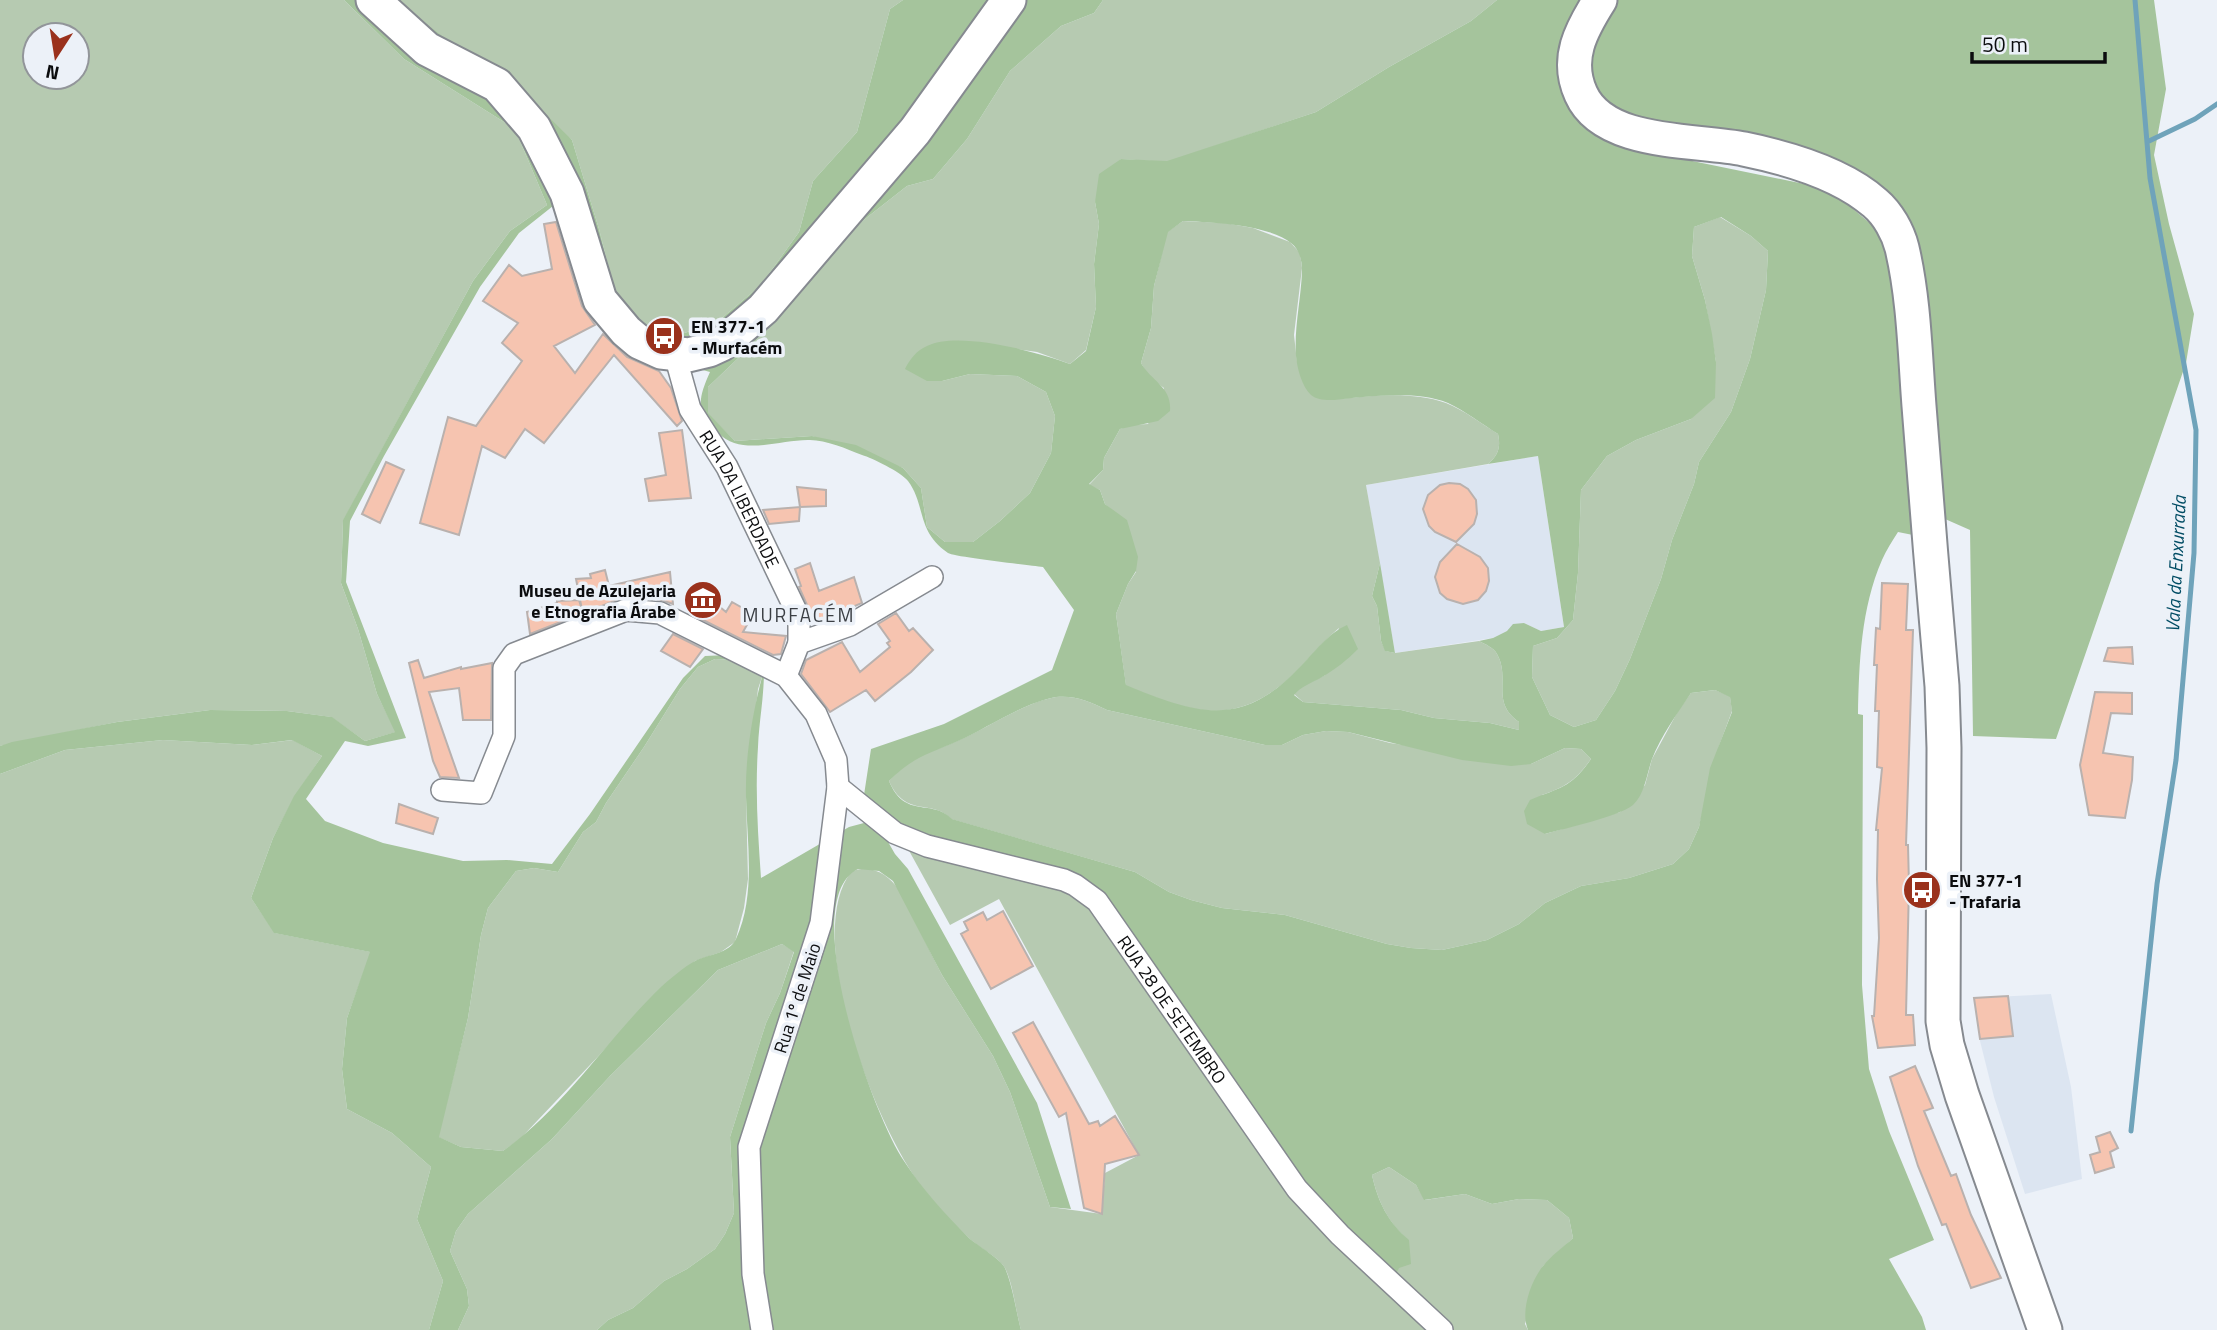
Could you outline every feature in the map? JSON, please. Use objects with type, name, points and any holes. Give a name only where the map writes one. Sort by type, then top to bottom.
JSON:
[{"type":"main road","points":[[373,0],[427,49],[497,85],[512,102],[534,128],[567,193],[600,300],[639,342],[675,355],[697,354],[722,344],[763,309],[915,131],[1009,0]]},
{"type":"main road","points":[[1600,0],[1588,19],[1575,50],[1574,73],[1584,101],[1604,121],[1632,132],[1745,149],[1813,170],[1851,186],[1876,203],[1886,214],[1902,245],[1911,311],[1942,686],[1943,1021],[1962,1095],[2045,1330]]},
{"type":"street","name":"RUA DA LIBERDADE","points":[[675,355],[690,409],[727,467],[799,617],[799,643]]},
{"type":"street","points":[[442,790],[481,793],[504,736],[504,668],[514,654],[626,610],[660,613],[786,676],[799,643],[850,625],[932,578]]},
{"type":"street","name":"Rua 1º de Maio","points":[[762,1330],[753,1274],[749,1147],[821,923],[838,788],[836,760],[816,714],[786,676]]},
{"type":"street","name":"RUA 28 DE SETEMBRO","points":[[838,788],[895,833],[927,846],[1064,880],[1097,901],[1297,1189],[1340,1235],[1442,1330]]},
{"type":"shaded area","points":[[1538,456],[1564,627],[1541,631],[1524,623],[1493,638],[1395,653],[1366,485]]},
{"type":"shaded area","points":[[2051,994],[2071,1087],[2082,1179],[2025,1194],[1994,1097],[1980,1041],[1974,998]]},
{"type":"green space","points":[[0,0],[344,0],[404,59],[515,129],[547,205],[510,231],[473,281],[343,521],[341,583],[377,694],[396,732],[365,741],[331,717],[287,711],[210,710],[117,722],[0,746]]},
{"type":"green space","points":[[344,0],[396,0],[442,36],[510,79],[572,140],[617,301],[647,327],[678,335],[716,323],[761,285],[799,232],[813,181],[857,132],[890,9],[903,0],[1103,0],[1094,13],[1061,26],[1010,71],[967,139],[933,179],[907,186],[851,230],[805,277],[754,343],[708,387],[708,413],[735,441],[812,436],[856,445],[903,468],[921,488],[927,527],[945,542],[973,542],[1030,493],[1051,453],[1055,416],[1046,392],[1017,376],[970,374],[942,381],[927,381],[905,369],[911,359],[927,346],[958,340],[998,345],[1070,364],[1086,351],[1096,307],[1094,264],[1099,224],[1095,202],[1099,174],[1121,159],[1167,161],[1316,112],[1471,21],[1497,0],[2154,0],[2166,89],[2154,155],[2169,224],[2194,314],[2186,363],[2056,739],[1973,736],[1970,530],[1936,515],[1916,254],[1900,215],[1883,198],[1862,184],[1808,160],[1750,144],[1700,135],[1655,131],[1622,122],[1612,117],[1599,104],[1587,77],[1560,74],[1560,82],[1575,114],[1596,136],[1624,147],[1814,186],[1845,202],[1872,225],[1890,254],[1901,287],[1921,533],[1913,535],[1898,532],[1889,546],[1875,578],[1862,636],[1858,714],[1863,715],[1862,985],[1869,1069],[1889,1131],[1934,1240],[1889,1259],[1922,1317],[1926,1330],[1528,1330],[1525,1314],[1531,1288],[1543,1266],[1573,1238],[1569,1218],[1547,1200],[1519,1199],[1492,1204],[1465,1194],[1424,1200],[1416,1185],[1389,1167],[1372,1175],[1385,1211],[1409,1240],[1411,1264],[1399,1268],[1394,1278],[1301,1187],[1109,908],[1089,888],[1066,876],[928,842],[897,829],[864,795],[871,749],[944,724],[1052,670],[1074,610],[1043,567],[948,553],[938,545],[926,527],[914,490],[908,481],[867,457],[816,440],[750,445],[738,444],[718,433],[705,418],[701,405],[710,372],[644,354],[621,334],[595,306],[567,218],[553,206],[519,233],[480,287],[350,521],[346,582],[406,738],[368,746],[345,741],[306,799],[325,821],[383,843],[463,861],[507,860],[552,864],[590,814],[683,678],[705,656],[728,655],[764,671],[757,780],[761,878],[849,827],[864,823],[880,828],[895,854],[908,869],[1037,1103],[1071,1209],[1050,1207],[1010,1092],[993,1056],[942,975],[893,881],[879,871],[858,869],[841,889],[834,922],[837,964],[846,1010],[875,1102],[904,1161],[934,1201],[969,1238],[1005,1268],[1021,1330],[597,1330],[608,1320],[633,1308],[664,1281],[715,1249],[725,1234],[734,1213],[730,1137],[766,1023],[794,952],[782,944],[718,970],[610,1076],[552,1139],[468,1214],[456,1231],[450,1251],[467,1289],[469,1306],[458,1330],[429,1330],[443,1281],[417,1219],[431,1167],[392,1133],[347,1109],[342,1069],[347,1018],[370,952],[274,933],[251,898],[273,838],[294,796],[322,756],[292,740],[252,745],[163,740],[65,750],[0,774],[0,746],[12,742],[117,722],[210,710],[287,711],[332,717],[365,741],[395,732],[377,694],[341,583],[343,520],[473,281],[510,231],[547,205],[515,129],[404,59]],"holes":[[[1721,217],[1751,236],[1768,251],[1766,290],[1750,359],[1731,412],[1699,462],[1661,579],[1615,691],[1596,720],[1574,727],[1550,715],[1532,677],[1533,646],[1557,638],[1573,620],[1578,573],[1581,490],[1607,456],[1636,440],[1691,419],[1715,398],[1716,362],[1712,334],[1692,256],[1694,227]],[[1183,221],[1255,228],[1281,237],[1297,249],[1302,271],[1296,356],[1300,377],[1311,395],[1322,400],[1395,395],[1438,400],[1461,410],[1498,434],[1498,451],[1488,464],[1538,456],[1564,627],[1541,631],[1524,623],[1513,624],[1507,631],[1479,641],[1497,654],[1501,663],[1505,706],[1519,722],[1519,730],[1490,723],[1434,718],[1401,710],[1303,702],[1294,695],[1332,671],[1358,649],[1347,625],[1327,638],[1278,687],[1237,708],[1196,708],[1174,703],[1126,685],[1116,614],[1136,571],[1138,557],[1127,520],[1105,504],[1100,490],[1089,484],[1103,470],[1104,458],[1120,429],[1158,421],[1170,411],[1165,390],[1141,363],[1151,328],[1154,286],[1168,232]],[[715,659],[728,660],[740,663],[762,677],[748,752],[748,887],[736,939],[723,951],[691,963],[661,987],[546,1114],[503,1151],[461,1147],[439,1137],[468,1018],[488,908],[516,871],[534,868],[558,872],[583,832],[596,822],[680,689],[698,667]],[[1715,690],[1730,697],[1732,712],[1710,768],[1699,827],[1689,849],[1673,864],[1629,878],[1581,886],[1545,903],[1519,924],[1487,940],[1442,950],[1387,944],[1285,915],[1222,908],[1191,900],[1169,892],[1135,872],[952,819],[936,810],[911,805],[895,793],[889,781],[921,757],[1019,710],[1044,700],[1070,697],[1107,710],[1265,745],[1282,745],[1303,735],[1326,731],[1348,732],[1462,760],[1511,766],[1531,764],[1565,748],[1581,749],[1591,759],[1577,776],[1565,786],[1530,800],[1524,811],[1527,824],[1545,834],[1604,818],[1633,805],[1643,789],[1660,742],[1691,693]]]},
{"type":"green space","points":[[396,0],[903,0],[890,9],[857,132],[813,181],[799,232],[761,285],[716,323],[678,335],[647,327],[617,301],[572,140]]},
{"type":"green space","points":[[1103,0],[1497,0],[1471,21],[1316,112],[1167,162],[1121,159],[1095,202],[1099,224],[1094,264],[1096,307],[1086,350],[1070,364],[1037,352],[961,341],[942,381],[970,374],[1017,376],[1046,392],[1055,416],[1051,453],[1030,493],[973,542],[945,542],[927,527],[921,488],[903,468],[812,436],[735,441],[707,413],[708,387],[754,343],[805,277],[851,230],[907,186],[933,179],[967,139],[1010,71],[1061,26],[1094,13]]},
{"type":"green space","points":[[1720,217],[1751,236],[1768,251],[1766,290],[1750,359],[1731,412],[1699,462],[1661,579],[1615,691],[1596,720],[1574,727],[1550,715],[1532,677],[1533,646],[1557,638],[1573,620],[1578,573],[1581,490],[1607,456],[1636,440],[1691,419],[1716,362],[1705,300],[1692,256],[1694,227]]},
{"type":"green space","points":[[1183,221],[1225,223],[1253,228],[1290,242],[1300,253],[1302,268],[1294,335],[1297,362],[1337,399],[1392,395],[1433,399],[1459,409],[1498,434],[1498,451],[1488,464],[1366,485],[1380,563],[1372,596],[1377,606],[1381,641],[1386,651],[1395,653],[1479,641],[1494,650],[1501,663],[1505,706],[1519,722],[1519,730],[1490,723],[1434,718],[1401,710],[1303,702],[1294,694],[1299,688],[1325,675],[1339,628],[1294,674],[1273,691],[1252,703],[1233,709],[1193,709],[1126,686],[1116,614],[1136,572],[1112,510],[1105,504],[1100,490],[1089,485],[1103,470],[1104,458],[1120,429],[1148,424],[1164,388],[1149,377],[1141,363],[1151,328],[1154,286],[1167,232]]},
{"type":"green space","points":[[1380,563],[1395,653],[1385,651],[1381,641],[1377,606],[1372,596]]},
{"type":"green space","points":[[715,659],[740,663],[762,677],[758,689],[746,795],[748,879],[735,942],[721,952],[695,961],[625,1028],[520,1139],[503,1151],[461,1147],[438,1137],[468,1018],[488,908],[516,871],[534,868],[558,872],[583,832],[596,822],[680,689],[698,667]]},
{"type":"green space","points":[[1715,690],[1730,696],[1732,711],[1719,746],[1699,827],[1689,849],[1673,864],[1629,878],[1581,886],[1545,903],[1519,924],[1487,940],[1442,950],[1387,944],[1285,915],[1222,908],[1191,900],[1169,892],[1135,872],[951,819],[936,810],[911,804],[896,793],[889,781],[916,758],[1019,710],[1044,700],[1070,697],[1107,710],[1265,745],[1282,745],[1303,735],[1326,731],[1348,732],[1390,743],[1531,764],[1565,748],[1581,749],[1591,759],[1575,778],[1542,795],[1545,834],[1620,812],[1645,785],[1652,759],[1691,693]]},
{"type":"green space","points":[[163,740],[252,745],[293,740],[322,756],[295,796],[273,838],[251,898],[275,933],[371,952],[347,1018],[342,1069],[347,1109],[392,1133],[431,1167],[417,1219],[443,1281],[429,1330],[0,1330],[0,774],[65,750]]},
{"type":"green space","points":[[907,847],[1084,896],[1436,1330],[1021,1330],[1005,1268],[963,1232],[925,1191],[906,1164],[868,1082],[852,1035],[840,986],[835,941],[838,902],[851,872],[865,869],[878,872],[890,879],[899,890],[942,975],[993,1056],[1010,1092],[1050,1207],[1102,1214],[1105,1173],[1139,1155],[999,899],[950,925]]},
{"type":"green space","points":[[782,944],[794,951],[780,993],[766,1023],[730,1137],[734,1213],[715,1249],[664,1281],[633,1308],[608,1320],[597,1330],[458,1330],[469,1306],[467,1289],[450,1251],[456,1231],[468,1214],[552,1139],[610,1076],[718,970]]},
{"type":"green space","points":[[1389,1167],[1416,1185],[1425,1200],[1465,1194],[1492,1204],[1519,1199],[1547,1200],[1569,1218],[1573,1238],[1543,1266],[1525,1324],[1528,1330],[1449,1330],[1394,1278],[1409,1241],[1385,1211],[1372,1175]]},
{"type":"building","points":[[556,222],[582,306],[595,325],[554,346],[575,373],[603,334],[627,357],[659,371],[671,388],[682,421],[677,426],[614,355],[544,443],[525,429],[505,458],[482,446],[459,535],[420,523],[448,417],[476,426],[522,361],[502,343],[518,323],[483,301],[509,265],[522,276],[552,269],[544,224]]},
{"type":"building","points":[[682,430],[691,498],[649,501],[645,479],[666,475],[659,433]]},
{"type":"building","points":[[386,462],[404,470],[380,523],[362,514]]},
{"type":"building","points":[[1460,484],[1468,489],[1476,500],[1477,514],[1474,524],[1456,542],[1435,532],[1429,526],[1423,509],[1428,495],[1440,485]]},
{"type":"building","points":[[797,487],[826,490],[826,506],[800,507]]},
{"type":"building","points":[[800,507],[799,521],[769,524],[763,510]]},
{"type":"building","points":[[1457,544],[1480,557],[1488,568],[1489,581],[1486,591],[1478,600],[1463,604],[1447,599],[1440,593],[1435,577],[1440,562]]},
{"type":"building","points":[[810,563],[819,591],[854,577],[862,603],[815,623],[799,587],[801,586],[795,569]]},
{"type":"building","points":[[605,570],[609,586],[670,572],[673,604],[661,600],[622,598],[530,634],[527,612],[557,601],[579,600],[582,610],[576,579],[591,578],[590,574]]},
{"type":"building","points":[[1882,583],[1908,584],[1906,630],[1913,630],[1906,845],[1909,885],[1906,1015],[1913,1015],[1915,1045],[1878,1048],[1872,1016],[1879,938],[1876,830],[1882,768],[1877,767],[1879,711],[1875,711],[1877,665],[1874,665],[1876,628],[1880,629]]},
{"type":"building","points":[[703,593],[726,612],[732,602],[753,614],[743,632],[786,636],[781,654],[773,655],[689,613]]},
{"type":"building","points":[[896,613],[909,631],[913,628],[933,650],[875,701],[866,690],[830,712],[801,674],[806,660],[842,642],[860,672],[890,647],[887,643],[890,641],[878,624]]},
{"type":"building","points":[[673,634],[703,649],[690,667],[661,651]]},
{"type":"building","points":[[2132,647],[2133,664],[2104,661],[2108,648]]},
{"type":"building","points":[[418,660],[424,678],[461,667],[492,663],[491,720],[463,720],[459,688],[429,692],[459,778],[440,777],[433,761],[409,663]]},
{"type":"building","points":[[2095,692],[2132,693],[2132,714],[2111,713],[2103,753],[2133,757],[2125,818],[2089,815],[2080,765]]},
{"type":"building","points":[[399,804],[438,818],[433,834],[396,823]]},
{"type":"building","points":[[1003,911],[1033,966],[991,989],[961,934],[968,930],[964,922],[983,912],[987,920]]},
{"type":"building","points":[[2008,996],[2013,1036],[1980,1039],[1974,998]]},
{"type":"building","points":[[1033,1022],[1089,1124],[1098,1121],[1100,1126],[1115,1116],[1139,1155],[1105,1164],[1102,1214],[1084,1208],[1066,1113],[1059,1117],[1013,1033]]},
{"type":"building","points":[[1915,1066],[1933,1108],[1924,1111],[1951,1176],[1956,1174],[1971,1215],[2001,1278],[1971,1288],[1946,1224],[1942,1225],[1918,1166],[1890,1077]]},
{"type":"building","points":[[2110,1132],[2118,1148],[2110,1152],[2114,1167],[2095,1173],[2090,1155],[2100,1152],[2096,1137]]},
{"type":"waterway","name":"Vala da Enxurrada","points":[[2131,1131],[2157,884],[2176,760],[2194,553],[2196,430],[2150,178],[2135,0]]},
{"type":"waterway","points":[[2147,142],[2195,119],[2217,104]]},
{"type":"place","name":"EN 377-1 - Murfacém","points":[[664,336]]},
{"type":"place","name":"Museu de Azulejaria e Etnografia Árabe","points":[[703,600]]},
{"type":"place","name":"EN 377-1 - Trafaria","points":[[1922,890]]},
{"type":"district","name":"MURFACÉM","points":[[799,614]]}]
